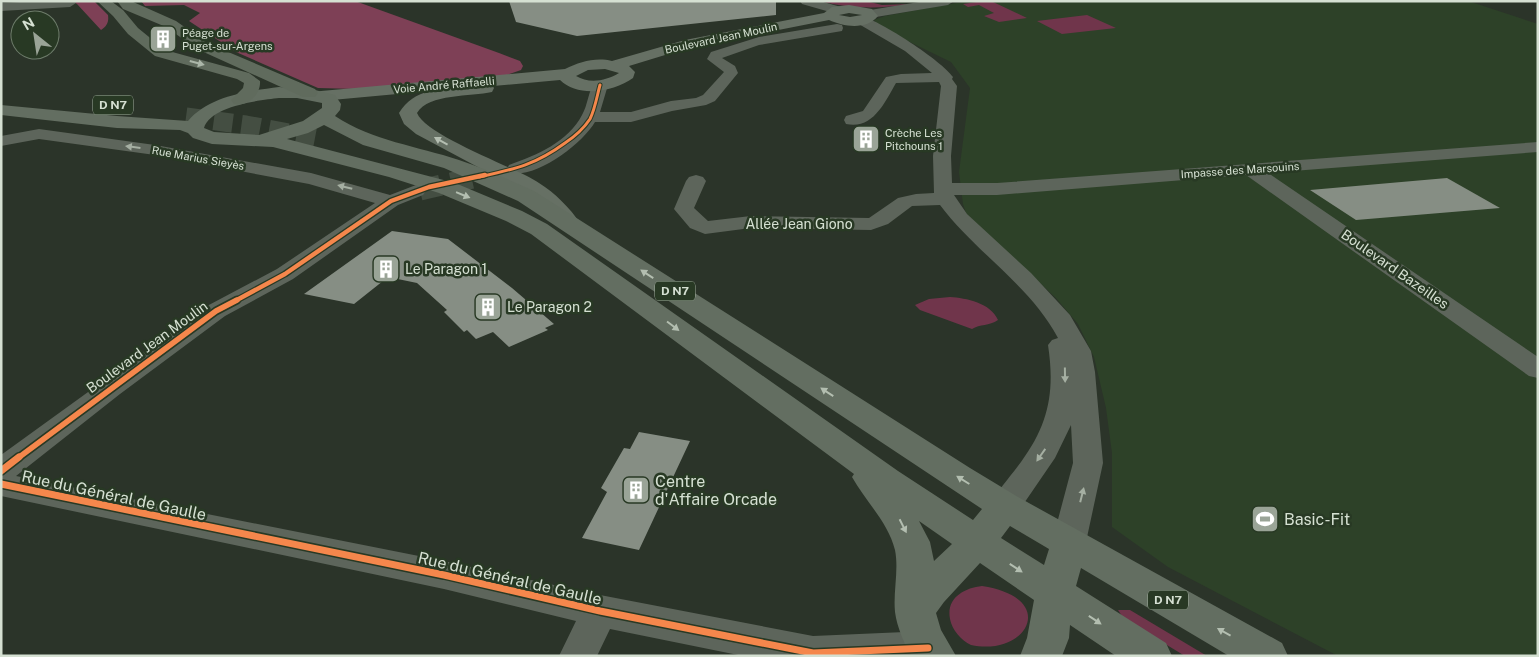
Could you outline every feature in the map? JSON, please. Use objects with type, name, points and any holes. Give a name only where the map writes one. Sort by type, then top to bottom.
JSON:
[{"type":"highway","points":[[103,1],[128,6],[171,24],[202,46],[320,111]]},
{"type":"highway","points":[[132,1],[146,13]]},
{"type":"highway","points":[[118,5],[132,31],[160,53],[252,80],[253,85],[250,91],[232,102]]},
{"type":"main road","points":[[1,104],[188,116],[196,123],[201,116],[232,102],[276,93],[320,111],[315,123],[285,134],[247,140],[212,138],[200,134],[188,116]]},
{"type":"main road","name":"D N7","points":[[1,97],[165,109],[188,116],[181,124],[117,122],[1,110]]},
{"type":"main road","name":"D N7","points":[[320,111],[344,130],[369,141],[452,165],[497,182],[526,196],[569,222],[919,452],[1005,506],[1267,656]]},
{"type":"main road","name":"D N7","points":[[247,140],[274,141],[294,145],[447,188],[531,224],[854,458],[977,542],[1151,656]]},
{"type":"main road","points":[[854,458],[898,515],[909,538],[915,554],[926,639]]},
{"type":"main road","points":[[926,639],[939,580],[977,542],[1005,506]]},
{"type":"main road","points":[[1040,656],[1048,638],[1054,593],[1069,542]]},
{"type":"street","points":[[806,1],[836,18]]},
{"type":"street","points":[[865,17],[948,1]]},
{"type":"street","points":[[1,7],[70,3]]},
{"type":"street","points":[[865,17],[931,62],[946,76],[949,86],[943,134],[944,194],[941,204],[950,220],[1036,305],[1054,329],[1061,346],[1065,370],[1062,412],[1050,443],[1005,506]]},
{"type":"street","name":"Boulevard Jean Moulin","points":[[620,69],[685,44],[836,18],[865,17]]},
{"type":"street","points":[[591,116],[631,118],[671,106],[700,102],[709,98],[731,73],[730,69],[714,60],[716,55],[726,49],[836,18]]},
{"type":"street","points":[[585,66],[620,69],[623,78],[600,85],[582,84],[569,77],[585,66]]},
{"type":"street","points":[[852,120],[869,114],[891,80],[946,76]]},
{"type":"street","name":"Voie André Raffaelli","points":[[320,111],[569,77]]},
{"type":"street","name":"Voie André Raffaelli","points":[[320,111],[373,98],[486,88],[569,77]]},
{"type":"street","points":[[516,169],[536,162],[550,154],[585,126],[591,116],[600,85]]},
{"type":"street","points":[[486,88],[426,98],[412,107],[408,113],[408,118],[419,129],[448,145],[528,184],[548,198],[569,222]]},
{"type":"street","name":"Rue Marius Sieyès","points":[[5,142],[39,134],[155,150],[311,179],[391,201]]},
{"type":"street","name":"Impasse des Marsouins","points":[[944,194],[1538,147]]},
{"type":"street","name":"Boulevard Bazeilles","points":[[1252,170],[1538,370]]},
{"type":"street","name":"Allée Jean Giono","points":[[696,181],[684,209],[697,224],[705,228],[751,222],[871,224],[883,220],[902,203],[944,194]]},
{"type":"street","name":"Boulevard Jean Moulin","points":[[1,471],[110,388],[216,311],[286,274],[391,201],[416,191]]},
{"type":"street","points":[[944,194],[960,218],[1023,278],[1061,320],[1078,351],[1082,372],[1088,463],[1069,542]]},
{"type":"street","name":"Rue du Général de Gaulle","points":[[1,484],[444,575],[600,611],[812,654],[926,639]]},
{"type":"street","points":[[578,656],[600,611]]},
{"type":"shaded area","points":[[72,1],[95,2],[108,15],[108,22],[101,30]]},
{"type":"shaded area","points":[[141,1],[355,1],[520,61],[523,66],[521,70],[504,76],[356,89],[318,88],[236,52],[189,21],[200,13],[184,5],[145,6]]},
{"type":"shaded area","points":[[820,1],[866,1],[882,5],[911,4],[865,7],[843,6]]},
{"type":"shaded area","points":[[967,1],[1468,1],[1538,24],[1538,656],[1338,656],[1168,567],[1112,527],[1112,453],[1106,408],[1094,357],[1078,324],[1056,298],[966,213],[963,204],[959,172],[970,88],[951,62],[881,28],[874,20],[885,16]]},
{"type":"shaded area","points":[[991,1],[1027,18],[999,22],[984,16],[994,13],[979,5],[968,7],[963,4]]},
{"type":"shaded area","points":[[1087,15],[1116,28],[1062,34],[1037,21]]},
{"type":"shaded area","points":[[950,297],[977,302],[990,309],[998,320],[972,329],[920,310],[915,305],[929,299]]},
{"type":"shaded area","points":[[982,586],[1006,592],[1021,602],[1028,613],[1027,624],[1020,635],[1007,643],[991,646],[971,645],[960,637],[953,627],[949,612],[954,600],[958,595],[969,589]]},
{"type":"shaded area","points":[[1118,610],[1130,610],[1207,656],[1185,656],[1124,619]]},
{"type":"building","points":[[509,1],[776,1],[776,15],[577,36],[516,22]]},
{"type":"building","points":[[1447,178],[1500,208],[1356,220],[1310,190]]},
{"type":"building","points":[[392,231],[448,239],[512,288],[554,324],[545,328],[548,330],[509,347],[493,332],[476,339],[467,330],[464,332],[444,312],[447,310],[417,283],[388,277],[354,304],[304,294]]},
{"type":"building","name":"Centre d'Affaire Orcade","points":[[639,432],[690,441],[639,550],[582,538],[607,492],[601,488],[624,448],[630,449]]},
{"type":"tunnel","points":[[186,117],[246,125],[315,138]]},
{"type":"tunnel","points":[[480,177],[501,172]]},
{"type":"tunnel","points":[[420,190],[486,175]]},
{"type":"cycle path","points":[[1,471],[110,388],[216,311],[285,274],[391,201],[429,187],[516,169],[536,162],[550,154],[585,126],[591,117],[600,85]]},
{"type":"cycle path","points":[[1,484],[444,575],[600,611],[813,653],[928,648]]},
{"type":"place","name":"Péage de Puget-sur-Argens","points":[[163,39]]},
{"type":"place","name":"Crèche Les Pitchouns 1","points":[[866,139]]},
{"type":"place","name":"Le Paragon 1","points":[[386,269]]},
{"type":"place","name":"Le Paragon 2","points":[[488,307]]},
{"type":"place","name":"Centre d'Affaire Orcade","points":[[636,490]]},
{"type":"place","name":"Basic-Fit","points":[[1265,519]]}]
